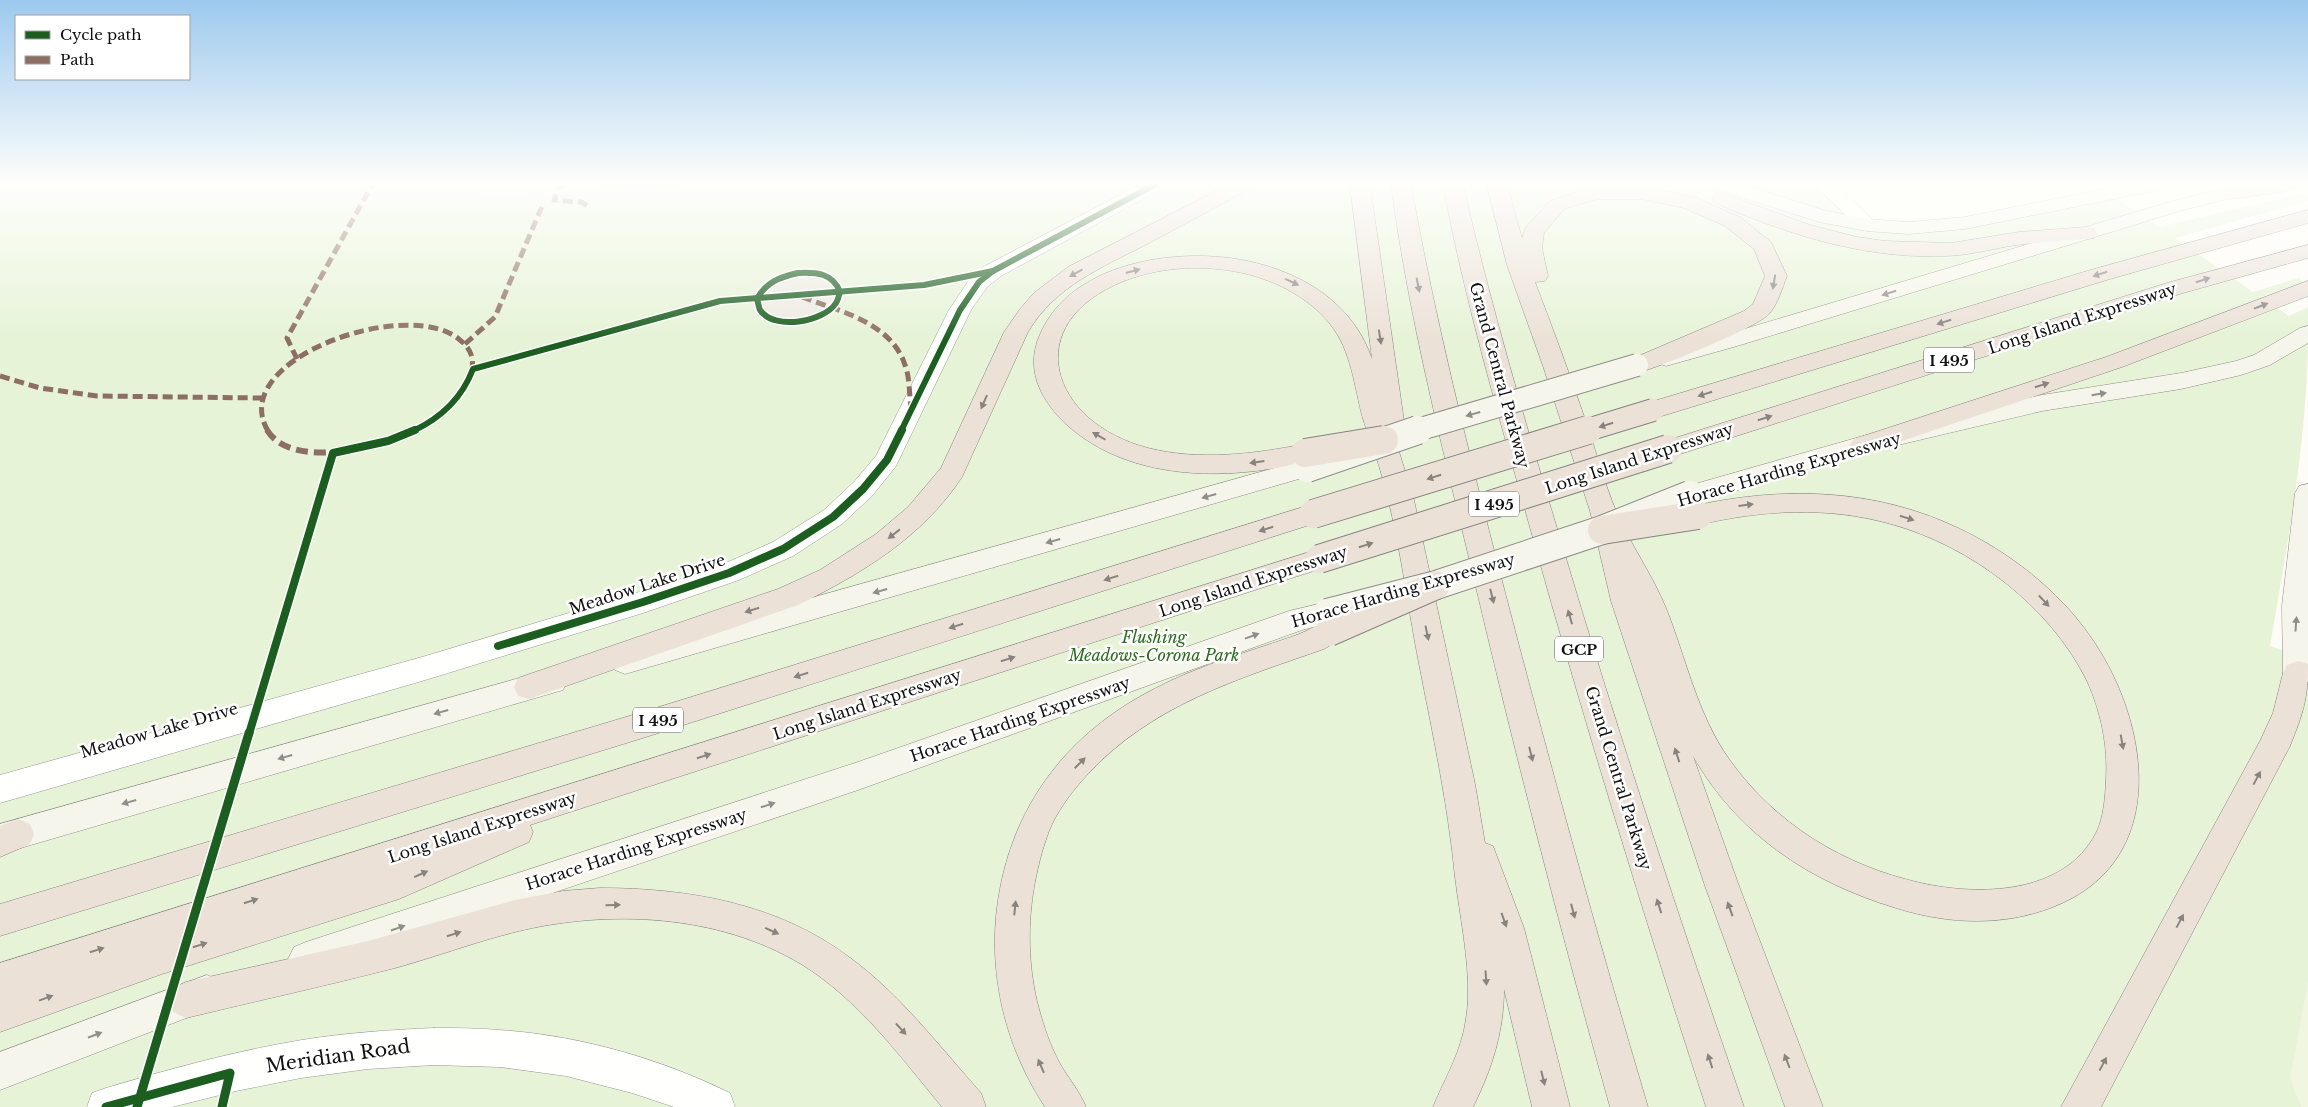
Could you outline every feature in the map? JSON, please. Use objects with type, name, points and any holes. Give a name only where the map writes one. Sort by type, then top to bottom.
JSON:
[{"type":"highway","points":[[529,687],[788,597],[830,577],[874,549],[912,519],[943,486],[961,456],[1016,332],[1023,319],[1041,298],[1051,288],[1076,272],[1144,237]]},
{"type":"highway","points":[[1367,237],[1392,414],[1397,482]]},
{"type":"highway","points":[[1410,237],[1419,290],[1457,455],[1544,801],[1629,1107]]},
{"type":"highway","name":"Grand Central Parkway","points":[[1465,237],[1488,335],[1580,652],[1652,886],[1725,1107]]},
{"type":"highway","points":[[1510,237],[1518,265],[1555,366],[1603,520],[1625,601],[1694,806],[1804,1107]]},
{"type":"highway","points":[[1533,237],[1531,250],[1555,366]]},
{"type":"highway","points":[[1638,365],[1746,321],[1764,306],[1771,296],[1776,274],[1767,251],[1753,237]]},
{"type":"highway","points":[[1828,237],[1880,247],[1944,250],[2035,237]]},
{"type":"highway","name":"I 495","points":[[0,920],[646,724],[1313,514],[1652,410],[2111,271],[2234,237]]},
{"type":"highway","name":"Long Island Expressway","points":[[0,980],[2175,288],[2308,251]]},
{"type":"highway","points":[[1306,460],[1206,465],[1157,458],[1118,446],[1098,436],[1069,415],[1052,389],[1045,363],[1054,327],[1069,307],[1091,289],[1120,275],[1153,266],[1192,263],[1228,264],[1264,271],[1298,285],[1312,294],[1337,317],[1356,347],[1366,375],[1374,413],[1397,482],[1463,808],[1484,959],[1486,997],[1481,1043],[1470,1074],[1452,1107]]},
{"type":"highway","points":[[1863,445],[2114,362],[2308,288]]},
{"type":"highway","points":[[1781,502],[1842,504],[1869,508],[1922,523],[1948,534],[1998,563],[2042,598],[2061,620],[2090,661],[2113,708],[2124,754],[2124,780],[2121,806],[2115,831],[2105,850],[2091,868],[2068,884],[2042,897],[2012,904],[1977,905],[1942,903],[1903,896],[1869,886],[1806,854],[1778,834],[1754,812],[1733,789],[1703,746],[1682,699],[1650,604],[1603,520],[1694,505],[1728,507],[1781,502]]},
{"type":"highway","points":[[1067,1107],[1045,1075],[1030,1040],[1018,1001],[1012,958],[1017,889],[1024,857],[1036,825],[1052,795],[1073,770],[1120,725],[1148,707],[1200,681],[1314,640],[1328,622],[1436,585]]},
{"type":"highway","points":[[2080,1107],[2274,746],[2288,713],[2303,665]]},
{"type":"highway","points":[[0,1014],[162,957],[399,884],[657,771]]},
{"type":"highway","points":[[1463,808],[1507,928],[1550,1107]]},
{"type":"highway","points":[[186,1000],[428,942],[494,921],[530,912],[572,906],[613,905],[654,905],[693,910],[729,916],[761,926],[789,939],[842,973],[874,1001],[906,1034],[967,1107]]},
{"type":"main road","points":[[6,838],[529,687],[703,642],[1306,460],[1384,440],[1638,365],[1729,342],[2074,237]]},
{"type":"main road","name":"Horace Harding Expressway","points":[[1694,505],[1863,445],[2042,403],[2213,374],[2262,360],[2308,333]]},
{"type":"main road","points":[[2303,665],[2295,640],[2304,561],[2308,493]]},
{"type":"main road","name":"Horace Harding Expressway","points":[[1436,585],[1603,520]]},
{"type":"main road","name":"Horace Harding Expressway","points":[[0,1071],[186,1000],[858,776],[1299,619],[1328,622]]},
{"type":"street","name":"Meadow Lake Drive","points":[[0,789],[422,669],[643,602],[729,573],[783,549],[833,517],[863,489],[887,460],[960,310],[980,282],[993,271],[1057,237]]},
{"type":"street","name":"Meridian Road","points":[[106,1107],[171,1088],[276,1063],[371,1048],[428,1045],[519,1049],[570,1058],[615,1068],[664,1084],[716,1107]]},
{"type":"green space","name":"Flushing Meadows-Corona Park","points":[[0,237],[2180,237],[2175,238],[2253,292],[2299,278],[2303,282],[2261,297],[2289,316],[2308,307],[2308,324],[2304,327],[2308,330],[2305,409],[2301,449],[2270,646],[2308,659],[2308,1107],[0,1107]]},
{"type":"green space","points":[[2308,982],[2308,1107],[2301,1107],[2290,1078]]},
{"type":"shaded area","points":[[801,269],[819,269],[833,273],[843,280],[848,290],[848,299],[841,309],[819,322],[798,327],[777,327],[756,317],[750,305],[753,293],[759,285],[775,276]]},
{"type":"marked path","points":[[297,359],[287,338],[343,237]]},
{"type":"marked path","points":[[465,344],[495,317],[529,237]]},
{"type":"marked path","points":[[802,297],[860,319],[886,336],[896,347],[906,366],[911,407]]},
{"type":"marked path","points":[[413,324],[441,329],[451,333],[468,346],[473,358],[472,371],[458,397],[436,418],[415,431],[394,440],[339,452],[318,453],[299,450],[282,443],[269,433],[262,420],[261,405],[267,388],[283,370],[297,359],[327,342],[360,331],[413,324]]},
{"type":"marked path","points":[[0,376],[40,388],[97,396],[263,398]]},
{"type":"cycle path","points":[[498,646],[643,602],[729,573],[783,549],[833,517],[863,489],[887,460],[960,310],[979,282],[993,271],[1057,237]]},
{"type":"cycle path","points":[[137,1107],[333,453],[388,441],[422,427],[451,405],[465,389],[473,369],[720,301],[924,285],[993,271]]},
{"type":"cycle path","points":[[798,273],[824,275],[834,281],[840,292],[836,304],[812,319],[797,322],[782,322],[770,318],[760,310],[757,299],[764,288],[785,276],[798,273]]},
{"type":"cycle path","points":[[106,1107],[230,1073],[222,1107]]}]
